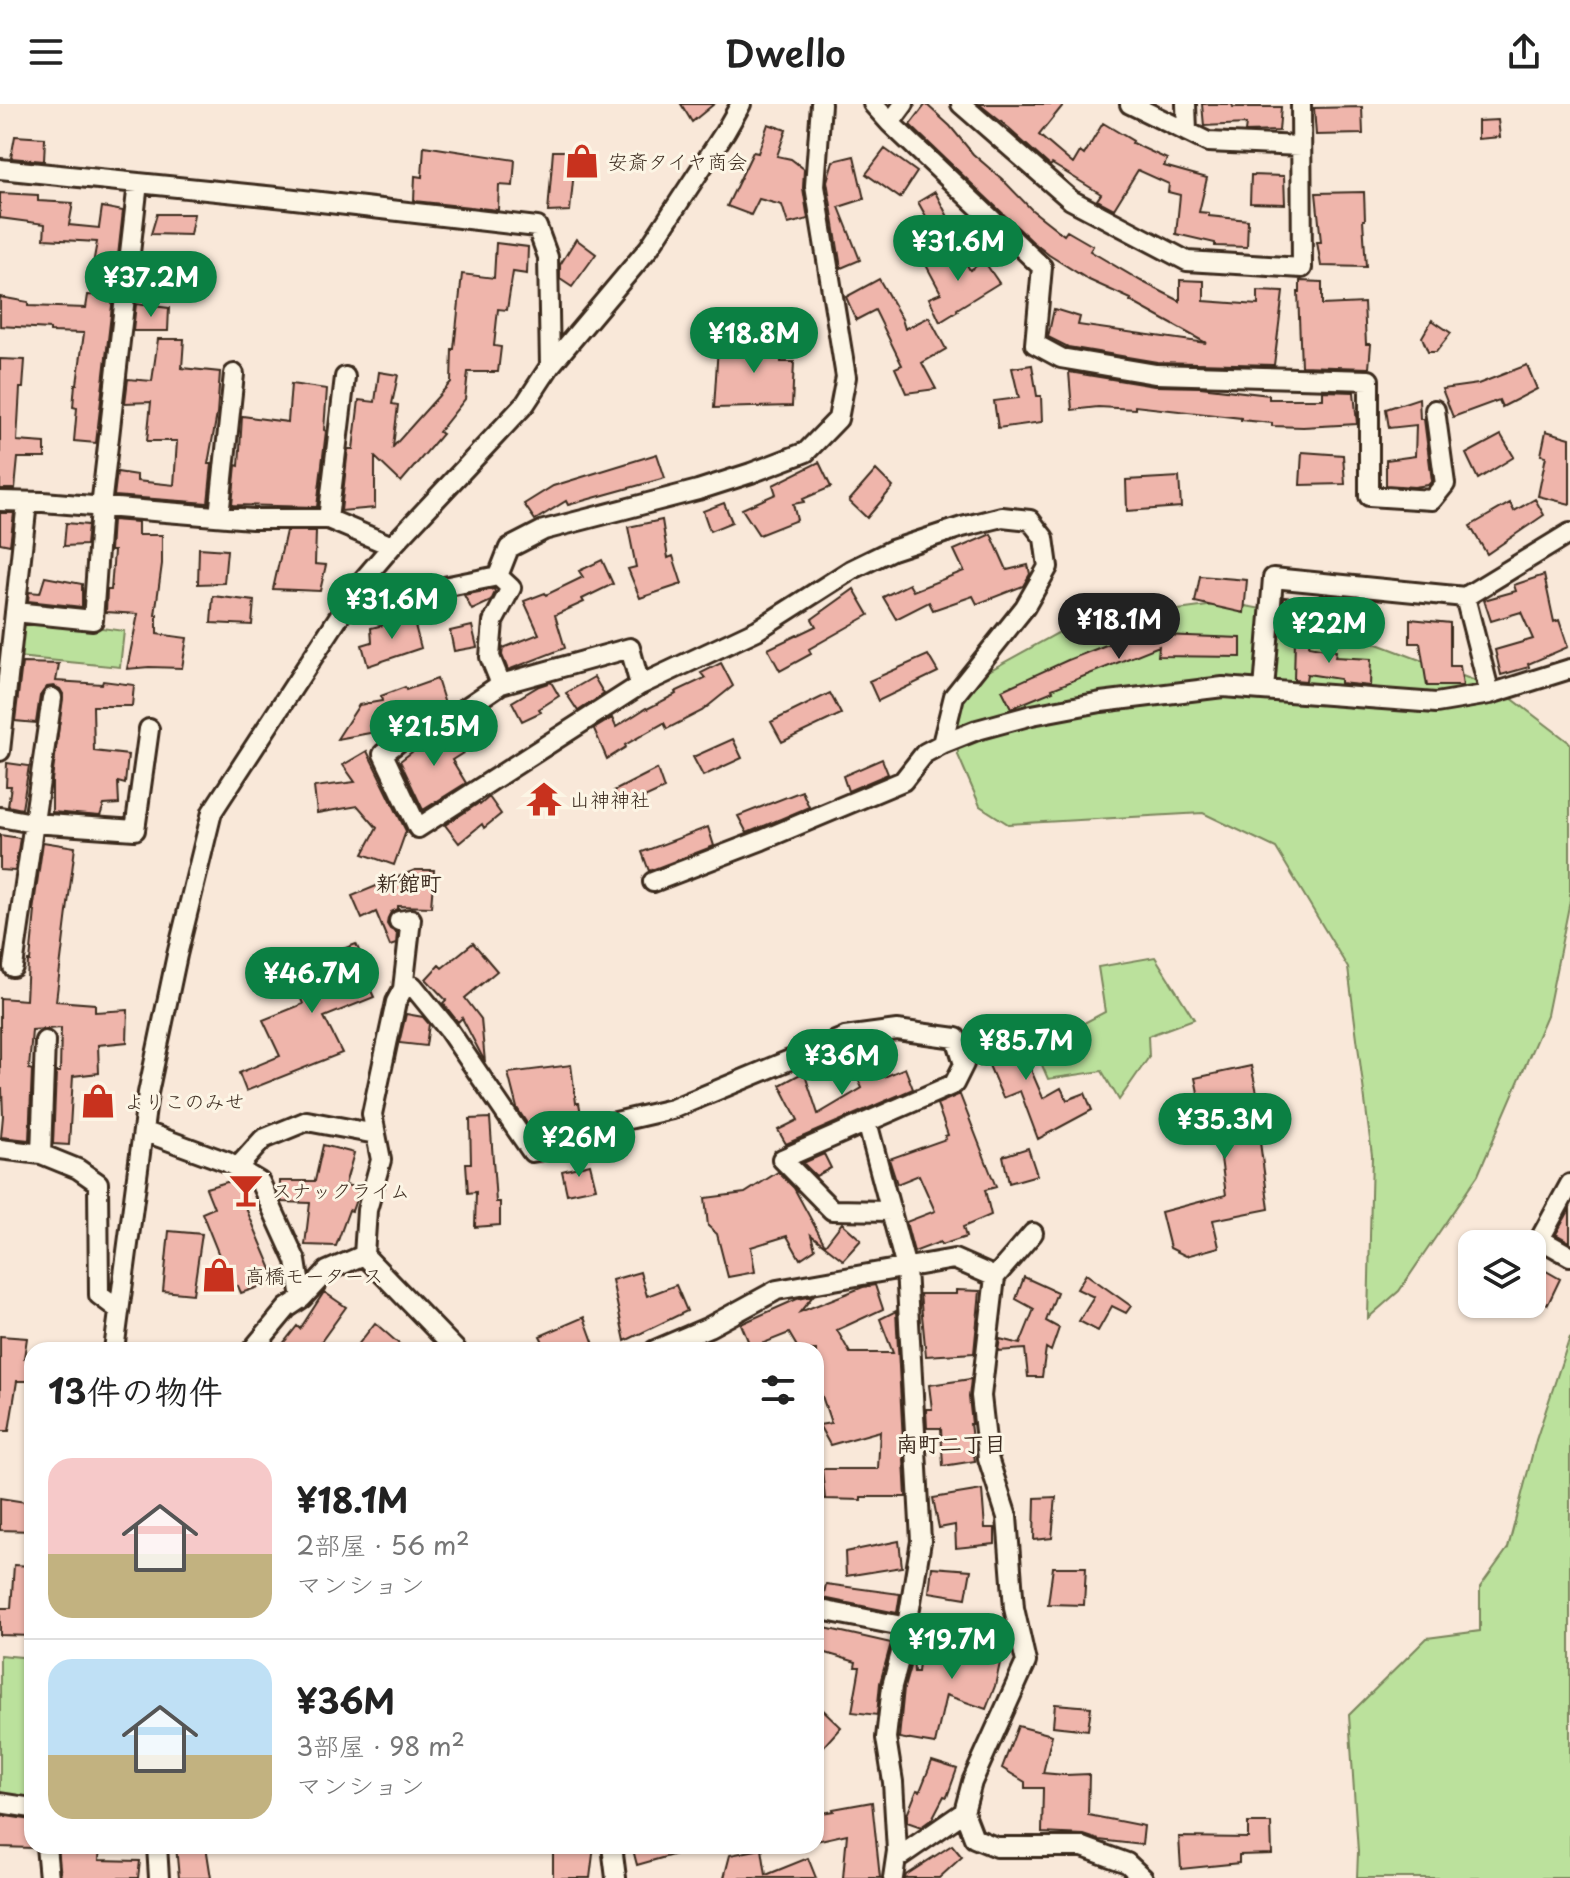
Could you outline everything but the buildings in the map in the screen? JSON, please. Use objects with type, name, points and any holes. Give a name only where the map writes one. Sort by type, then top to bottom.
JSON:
[{"type":"street","points":[[115,1342],[148,1093],[212,812],[363,580],[525,404],[550,366],[649,248],[741,104]]},
{"type":"street","points":[[498,576],[509,548],[544,530],[751,473],[806,452],[838,419],[846,377],[815,186],[821,104]]},
{"type":"street","points":[[873,104],[1042,267],[1035,344],[1061,358],[1156,374],[1369,380],[1369,496],[1432,500],[1445,484],[1435,410]]},
{"type":"street","points":[[890,123],[904,104]]},
{"type":"street","points":[[961,104],[1071,200],[1187,261],[1302,268],[1301,104]]},
{"type":"street","points":[[1130,104],[1208,142],[1301,146]]},
{"type":"street","points":[[1186,104],[1187,132]]},
{"type":"street","points":[[0,169],[537,227],[548,257],[550,366]]},
{"type":"street","points":[[15,612],[93,620],[101,507],[138,183]]},
{"type":"street","points":[[219,516],[234,374]]},
{"type":"street","points":[[328,519],[345,377]]},
{"type":"street","points":[[0,501],[252,519],[328,519],[392,546]]},
{"type":"street","points":[[0,751],[5,662],[15,612],[27,502]]},
{"type":"street","points":[[640,685],[630,648],[501,684],[454,716],[433,715],[383,754],[418,828],[640,685],[757,630],[851,570],[892,550],[962,527],[1002,517],[1030,520],[1044,538],[1048,567],[1025,607],[954,696],[942,744]]},
{"type":"street","points":[[1264,690],[1273,578],[1465,597],[1570,533]]},
{"type":"street","points":[[363,580],[388,590],[429,590],[498,576]]},
{"type":"street","points":[[498,576],[511,588],[493,622],[490,657],[501,684]]},
{"type":"street","points":[[1465,597],[1490,694]]},
{"type":"street","points":[[653,882],[903,781],[925,753],[942,744],[977,730],[1032,715],[1101,702],[1223,687],[1436,703],[1490,694],[1570,669]]},
{"type":"street","points":[[13,967],[52,698]]},
{"type":"street","points":[[0,817],[33,823],[135,830],[149,729]]},
{"type":"street","points":[[399,921],[411,919],[403,989],[396,1002],[372,1114],[381,1160],[367,1210],[364,1255],[448,1342]]},
{"type":"street","points":[[403,989],[413,986],[448,1029],[532,1152],[572,1145],[607,1124],[672,1109],[845,1037],[897,1030],[956,1038],[964,1064],[954,1084],[782,1159],[832,1210],[891,1211]]},
{"type":"street","points":[[41,1154],[45,1041]]},
{"type":"street","points":[[237,1168],[263,1139],[307,1121],[376,1134]]},
{"type":"street","points":[[867,1122],[906,1268],[921,1541],[907,1627],[892,1686],[886,1738],[893,1782],[894,1869]]},
{"type":"street","points":[[143,1131],[227,1162],[260,1182],[296,1261],[302,1298]]},
{"type":"street","points":[[0,1149],[41,1154],[78,1169],[98,1183],[99,1295],[119,1310]]},
{"type":"street","points":[[1570,1184],[1540,1239],[1570,1256]]},
{"type":"street","points":[[894,1869],[964,1812],[972,1782],[1026,1662],[1014,1608],[1007,1517],[988,1458],[981,1396],[995,1277],[1033,1233]]},
{"type":"street","points":[[259,1342],[287,1308],[302,1298],[327,1271],[364,1255]]},
{"type":"street","points":[[674,1342],[709,1327],[777,1290],[954,1259],[995,1277]]},
{"type":"street","points":[[824,1611],[907,1627]]},
{"type":"street","points":[[0,1803],[24,1807]]},
{"type":"street","points":[[964,1812],[974,1838],[996,1847],[1083,1847],[1127,1863],[1143,1878]]},
{"type":"street","points":[[47,1854],[49,1878]]},
{"type":"street","points":[[158,1854],[159,1878]]},
{"type":"street","points":[[613,1854],[616,1878]]},
{"type":"green space","points":[[1230,603],[1309,618],[1502,691],[1570,743],[1570,901],[1547,1015],[1478,1175],[1399,1291],[1368,1318],[1372,1155],[1348,968],[1276,848],[1203,813],[1008,824],[980,806],[958,755],[954,690],[1074,624]]},
{"type":"green space","points":[[22,617],[124,631],[120,667],[17,657]]},
{"type":"green space","points":[[1155,957],[1194,1019],[1148,1036],[1149,1057],[1119,1100],[1102,1071],[1048,1079],[1035,1049],[1105,1012],[1098,967]]},
{"type":"green space","points":[[1570,1337],[1570,1878],[1357,1878],[1349,1715],[1427,1638],[1480,1631],[1480,1587],[1508,1548],[1536,1440]]},
{"type":"green space","points":[[0,1655],[24,1657],[24,1807],[0,1803]]},
{"type":"place","name":"安斎タイヤ商会","points":[[582,161]]},
{"type":"place","name":"山神神社","points":[[544,799]]},
{"type":"place","name":"よりこのみせ","points":[[98,1101]]},
{"type":"place","name":"スナックライム","points":[[246,1190]]},
{"type":"place","name":"高橋モータース","points":[[219,1275]]},
{"type":"district","name":"新館町","points":[[409,881]]},
{"type":"district","name":"南町二丁目","points":[[951,1442]]}]
